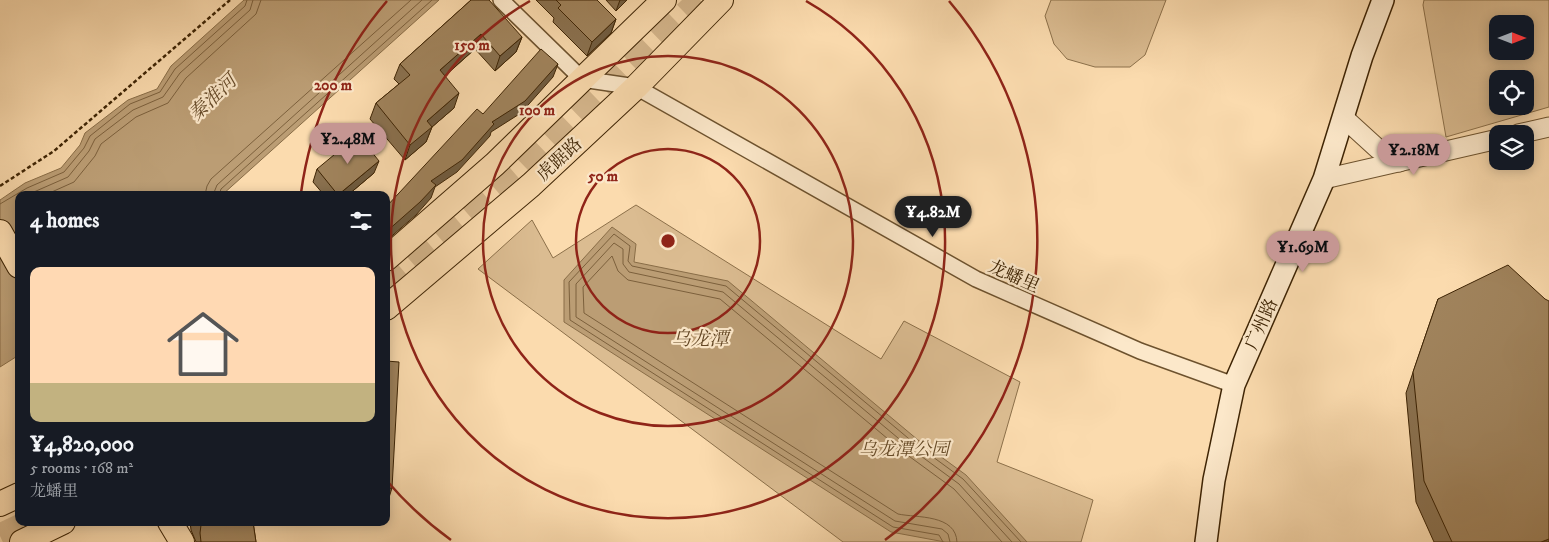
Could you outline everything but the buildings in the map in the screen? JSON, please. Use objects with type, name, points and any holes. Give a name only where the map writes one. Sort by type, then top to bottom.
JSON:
[{"type":"main road","points":[[390,256],[495,164],[664,0]]},
{"type":"main road","name":"虎踞路","points":[[390,305],[531,185],[636,87],[721,0]]},
{"type":"main road","name":"广州路","points":[[1206,542],[1214,480],[1234,385],[1324,179],[1362,56],[1383,0]]},
{"type":"main road","points":[[0,232],[15,259]]},
{"type":"main road","points":[[0,504],[15,497]]},
{"type":"main road","points":[[22,542],[55,526]]},
{"type":"main road","points":[[172,526],[182,542]]},
{"type":"street","points":[[502,0],[582,79],[636,87]]},
{"type":"street","name":"龙蟠里","points":[[636,87],[976,280],[1140,350],[1234,385]]},
{"type":"street","points":[[1344,118],[1378,149],[1399,162]]},
{"type":"street","points":[[1534,130],[1549,126]]},
{"type":"street","points":[[1324,179],[1489,141]]},
{"type":"path","points":[[0,186],[54,151],[230,0]]},
{"type":"green space","points":[[1051,0],[1166,0],[1145,55],[1130,67],[1095,67],[1067,59],[1054,44],[1045,16]]},
{"type":"green space","points":[[1424,0],[1549,0],[1549,107],[1534,111],[1534,70],[1489,70],[1489,115],[1522,115],[1446,137],[1423,5]]},
{"type":"green space","name":"乌龙潭公园","points":[[636,205],[881,359],[904,321],[1020,382],[997,462],[1093,500],[1081,542],[843,542],[478,269],[532,220],[553,258]]},
{"type":"water","name":"秦淮河","points":[[244,0],[439,0],[226,191],[15,191],[15,358],[0,367],[0,200],[25,183],[61,168],[80,145],[85,133],[128,100],[157,89],[171,66]]},
{"type":"water","name":"乌龙潭","points":[[612,227],[636,244],[634,262],[728,281],[918,440],[966,475],[1027,542],[945,542],[891,532],[564,322],[564,280]]},
{"type":"tunnel","points":[[390,286],[522,172],[700,0]]},
{"type":"tunnel","points":[[0,536],[21,526]]}]
